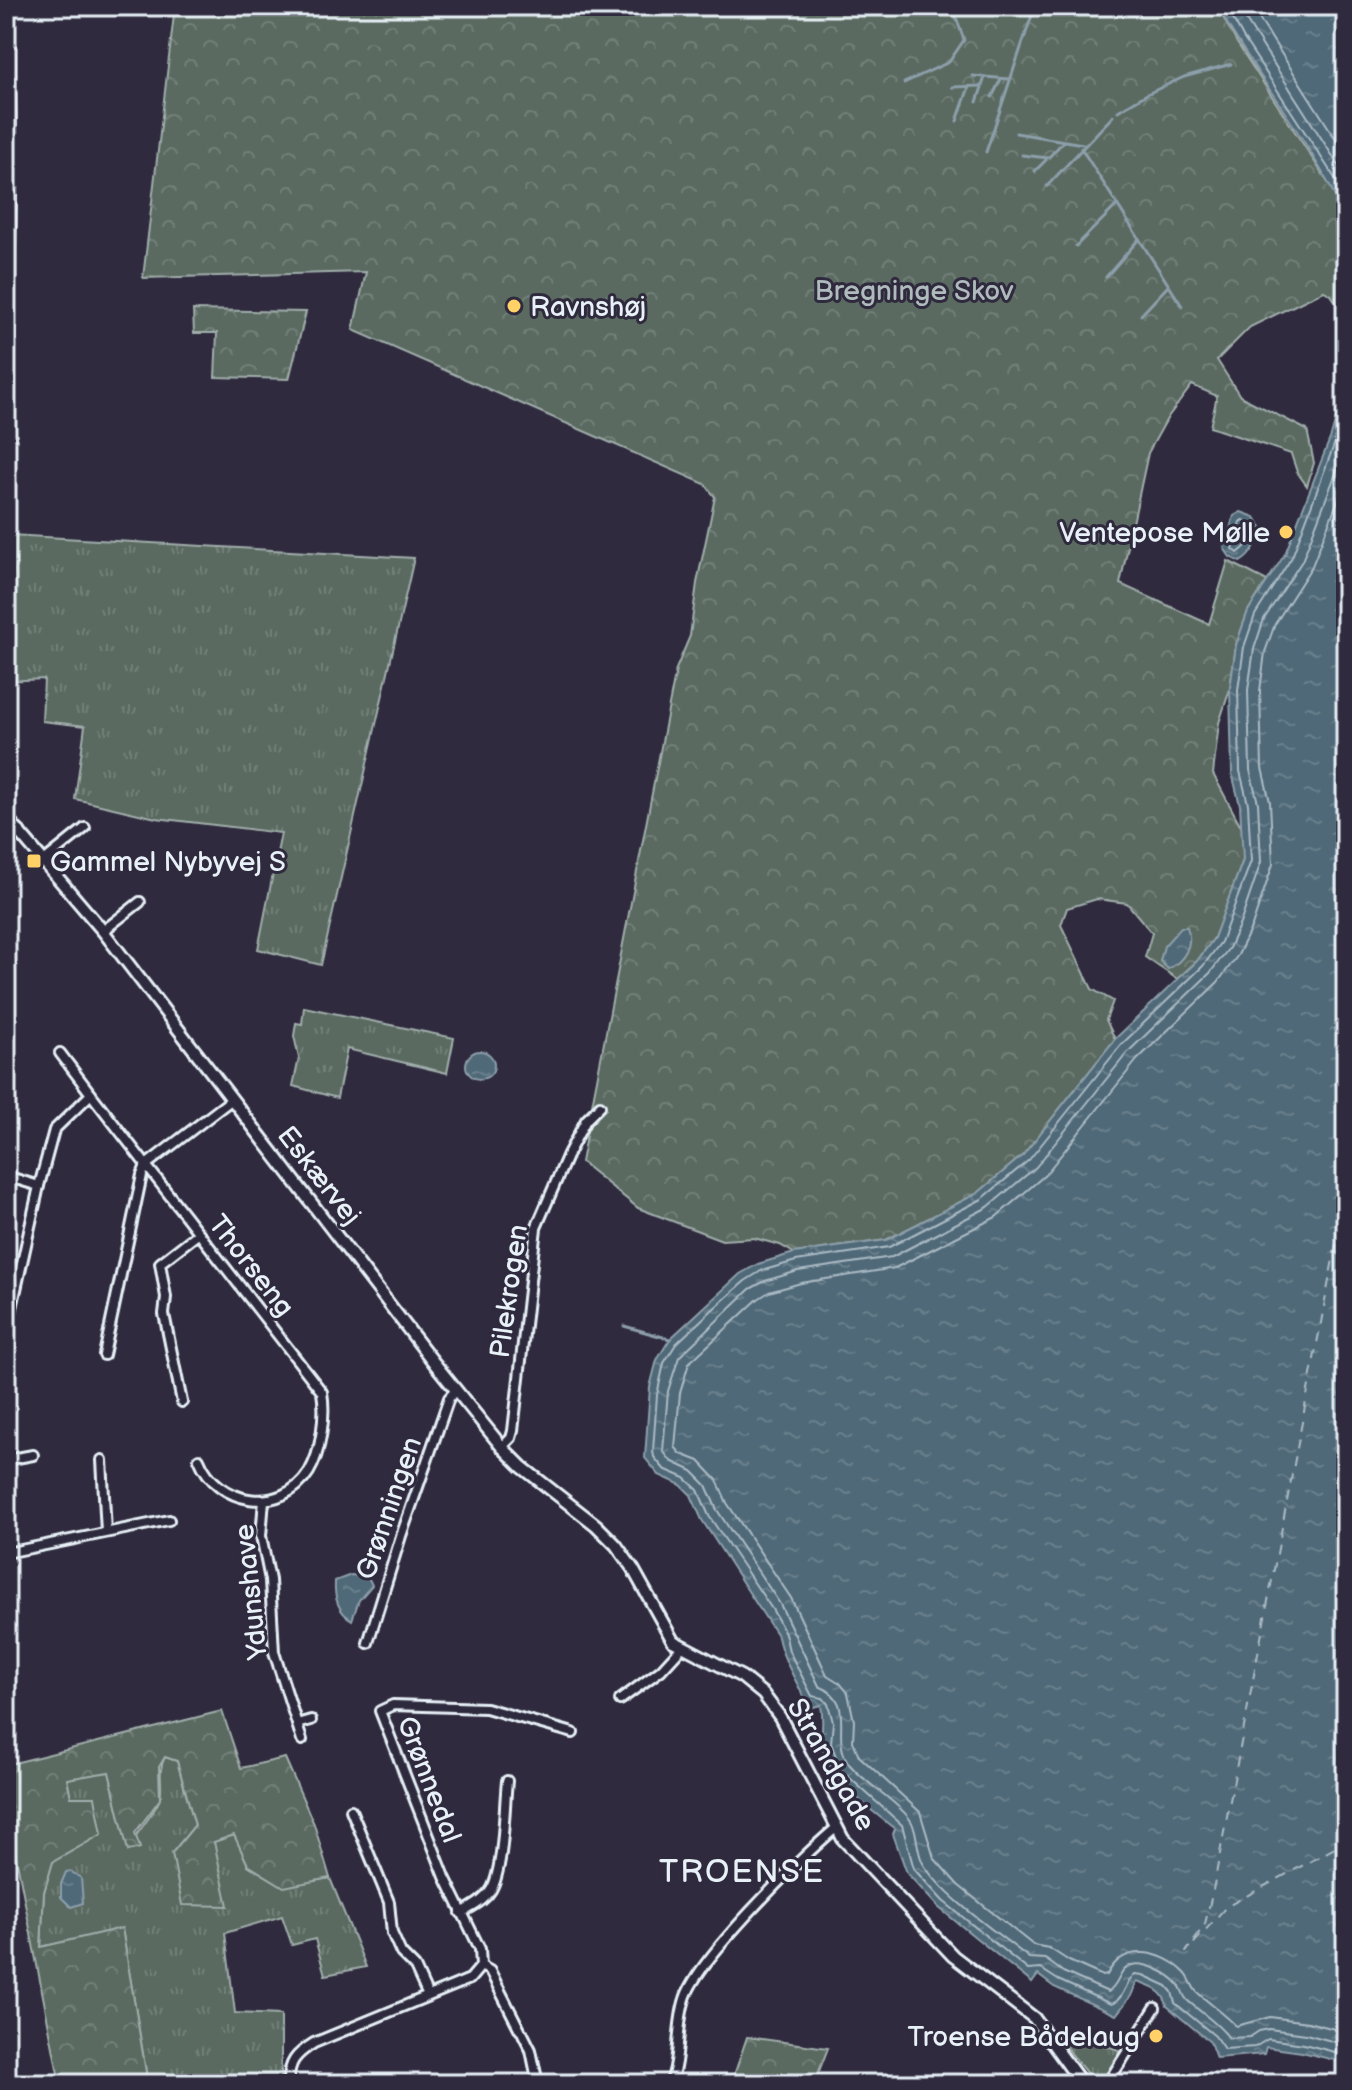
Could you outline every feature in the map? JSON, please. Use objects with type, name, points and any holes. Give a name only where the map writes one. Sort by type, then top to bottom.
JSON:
[{"type":"street","points":[[6,506],[8,6]]},
{"type":"street","name":"Eskærvej","points":[[6,817],[103,931],[502,1447]]},
{"type":"street","points":[[45,860],[85,828]]},
{"type":"street","points":[[6,844],[20,831]]},
{"type":"street","points":[[103,931],[140,902]]},
{"type":"street","name":"Thorseng","points":[[60,1053],[322,1392]]},
{"type":"street","points":[[6,1335],[54,1130],[91,1094]]},
{"type":"street","points":[[104,1355],[146,1165],[231,1100]]},
{"type":"street","name":"Pilekrogen","points":[[502,1447],[513,1431],[536,1228],[586,1120],[600,1106]]},
{"type":"street","points":[[6,1176],[39,1186]]},
{"type":"street","points":[[182,1402],[164,1314],[166,1297],[160,1263],[199,1233]]},
{"type":"street","name":"Grønningen","points":[[368,1643],[415,1495],[449,1398],[456,1390]]},
{"type":"street","name":"Ydunshave","points":[[199,1459],[208,1476],[223,1490],[243,1499],[264,1500],[294,1488],[314,1463],[324,1404],[322,1392]]},
{"type":"street","name":"Strandgade","points":[[502,1447],[616,1545],[637,1576],[666,1632],[682,1647],[742,1677],[769,1701],[795,1745],[836,1828],[953,1956],[1034,2018],[1082,2084]]},
{"type":"street","points":[[6,1460],[33,1455]]},
{"type":"street","points":[[102,1460],[106,1532]]},
{"type":"street","name":"Ydunshave","points":[[264,1500],[261,1536],[270,1580],[274,1652],[302,1740]]},
{"type":"street","points":[[6,1553],[169,1520]]},
{"type":"street","points":[[620,1700],[661,1670],[682,1647]]},
{"type":"street","name":"Grønnedal","points":[[538,2084],[531,2050],[490,1971],[481,1966],[480,1949],[461,1913],[380,1711],[393,1705],[486,1708],[573,1733]]},
{"type":"street","points":[[297,1724],[311,1720]]},
{"type":"street","name":"Grønnedal","points":[[461,1913],[492,1889],[497,1874],[507,1781]]},
{"type":"street","points":[[351,1810],[389,1902],[392,1933],[401,1953],[415,1967],[428,1996]]},
{"type":"street","points":[[670,2084],[674,2074],[677,2031],[685,1997],[692,1983],[717,1949],[814,1846],[836,1828]]},
{"type":"street","points":[[289,2084],[288,2072],[292,2060],[302,2050],[470,1979],[481,1966]]},
{"type":"street","points":[[1107,2084],[1155,2008]]},
{"type":"street","points":[[1205,2084],[1217,2084]]},
{"type":"green space","name":"Bregninge Skov","points":[[175,6],[1217,6],[1237,43],[1333,190],[1346,220],[1346,307],[1342,311],[1331,295],[1324,291],[1250,327],[1217,360],[1240,396],[1307,430],[1314,463],[1307,486],[1297,472],[1291,454],[1210,427],[1217,396],[1192,385],[1168,417],[1148,453],[1120,584],[1209,624],[1228,561],[1267,581],[1248,611],[1236,645],[1230,689],[1219,723],[1213,774],[1243,830],[1243,860],[1214,938],[1197,961],[1177,979],[1145,957],[1152,933],[1127,903],[1097,899],[1067,908],[1061,925],[1092,989],[1113,1001],[1106,1020],[1115,1039],[1023,1155],[978,1193],[886,1240],[794,1253],[780,1245],[754,1238],[722,1240],[638,1208],[581,1162],[676,669],[690,636],[697,583],[715,497],[705,484],[353,330],[366,272],[143,278]]},
{"type":"green space","points":[[193,310],[306,312],[289,379],[215,377],[217,333],[194,333]]},
{"type":"green space","points":[[10,535],[414,558],[321,965],[258,949],[281,833],[156,818],[75,799],[85,726],[42,721],[44,679],[6,681]]},
{"type":"green space","points":[[304,1007],[454,1038],[447,1073],[347,1049],[337,1098],[293,1086],[299,1058],[294,1036],[296,1023],[302,1024]]},
{"type":"green space","points":[[222,1711],[241,1768],[285,1758],[314,1824],[330,1878],[284,1887],[248,1865],[234,1835],[214,1842],[228,1906],[182,1905],[172,1853],[195,1825],[177,1761],[165,1757],[159,1767],[160,1799],[135,1833],[140,1848],[128,1851],[109,1772],[67,1779],[71,1797],[95,1797],[102,1834],[53,1862],[44,1892],[41,1947],[122,1928],[148,2084],[60,2084],[6,1805],[6,1765]]},
{"type":"green space","points":[[165,1757],[177,1761],[195,1825],[172,1853],[235,1835],[248,1865],[283,1886],[330,1878],[366,1967],[325,1975],[315,1939],[292,1945],[282,1916],[225,1933],[235,2013],[281,2015],[281,2084],[148,2084],[122,1929],[41,1947],[44,1892],[70,1797],[67,1779],[109,1771],[128,1850],[159,1801]]},
{"type":"green space","points":[[1064,2033],[1116,2049],[1122,2054],[1103,2084],[1095,2084],[1056,2034]]},
{"type":"green space","points":[[747,2037],[828,2048],[814,2084],[731,2084]]},
{"type":"water","points":[[1217,6],[1346,6],[1346,220],[1302,138]]},
{"type":"water","points":[[1346,384],[1346,2063],[1266,2047],[1264,2054],[1216,2058],[1210,2042],[1167,2006],[1160,1993],[1148,1986],[1137,1982],[1131,1996],[1116,2015],[1054,1987],[1038,1975],[1032,1983],[938,1907],[907,1873],[893,1834],[895,1829],[850,1792],[831,1768],[822,1743],[821,1705],[809,1708],[787,1664],[778,1637],[702,1520],[691,1495],[681,1485],[659,1475],[645,1458],[650,1387],[657,1360],[670,1339],[740,1274],[758,1264],[794,1253],[886,1240],[978,1193],[1023,1155],[1115,1039],[1197,961],[1214,938],[1243,860],[1240,805],[1232,773],[1230,689],[1236,645],[1248,611],[1285,554],[1331,436]]},
{"type":"water","points":[[1241,512],[1255,517],[1261,527],[1254,547],[1240,562],[1230,557],[1224,548],[1234,516]]},
{"type":"water","points":[[1181,927],[1187,927],[1188,946],[1179,962],[1168,969],[1160,961],[1164,946]]},
{"type":"water","points":[[480,1051],[490,1055],[494,1065],[490,1075],[480,1079],[470,1075],[466,1065],[470,1055]]},
{"type":"water","points":[[351,1575],[368,1577],[372,1585],[359,1600],[352,1620],[340,1608],[335,1587],[335,1581]]},
{"type":"water","points":[[70,1871],[81,1878],[83,1903],[71,1907],[61,1897],[61,1884],[66,1872]]},
{"type":"waterway","points":[[904,83],[949,62],[964,40],[955,14],[964,6]]},
{"type":"waterway","points":[[986,152],[1035,6]]},
{"type":"waterway","points":[[1118,111],[1184,77],[1231,64]]},
{"type":"waterway","points":[[973,76],[985,77]]},
{"type":"waterway","points":[[952,87],[982,86],[985,77],[1009,79]]},
{"type":"waterway","points":[[992,97],[1001,79]]},
{"type":"waterway","points":[[957,121],[969,87]]},
{"type":"waterway","points":[[977,102],[982,87]]},
{"type":"waterway","points":[[1047,186],[1113,116]]},
{"type":"waterway","points":[[1016,133],[1083,144]]},
{"type":"waterway","points":[[1022,155],[1048,158],[1063,142]]},
{"type":"waterway","points":[[1081,148],[1182,306]]},
{"type":"waterway","points":[[1035,171],[1046,160]]},
{"type":"waterway","points":[[1076,246],[1117,205]]},
{"type":"waterway","points":[[1106,277],[1139,239]]},
{"type":"waterway","points":[[1141,315],[1168,286]]},
{"type":"waterway","points":[[624,1326],[670,1339]]},
{"type":"ferry route","points":[[1346,1191],[1213,1890],[1205,1924],[1186,1952],[1226,1907],[1346,1842]]},
{"type":"place","name":"Ravnshøj","points":[[514,306]]},
{"type":"place","name":"Ventepose Mølle","points":[[1286,532]]},
{"type":"place","name":"Gammel Nybyvej S","points":[[34,861]]},
{"type":"place","name":"Troense Bådelaug","points":[[1156,2036]]},
{"type":"district","name":"TROENSE","points":[[742,1871]]}]
